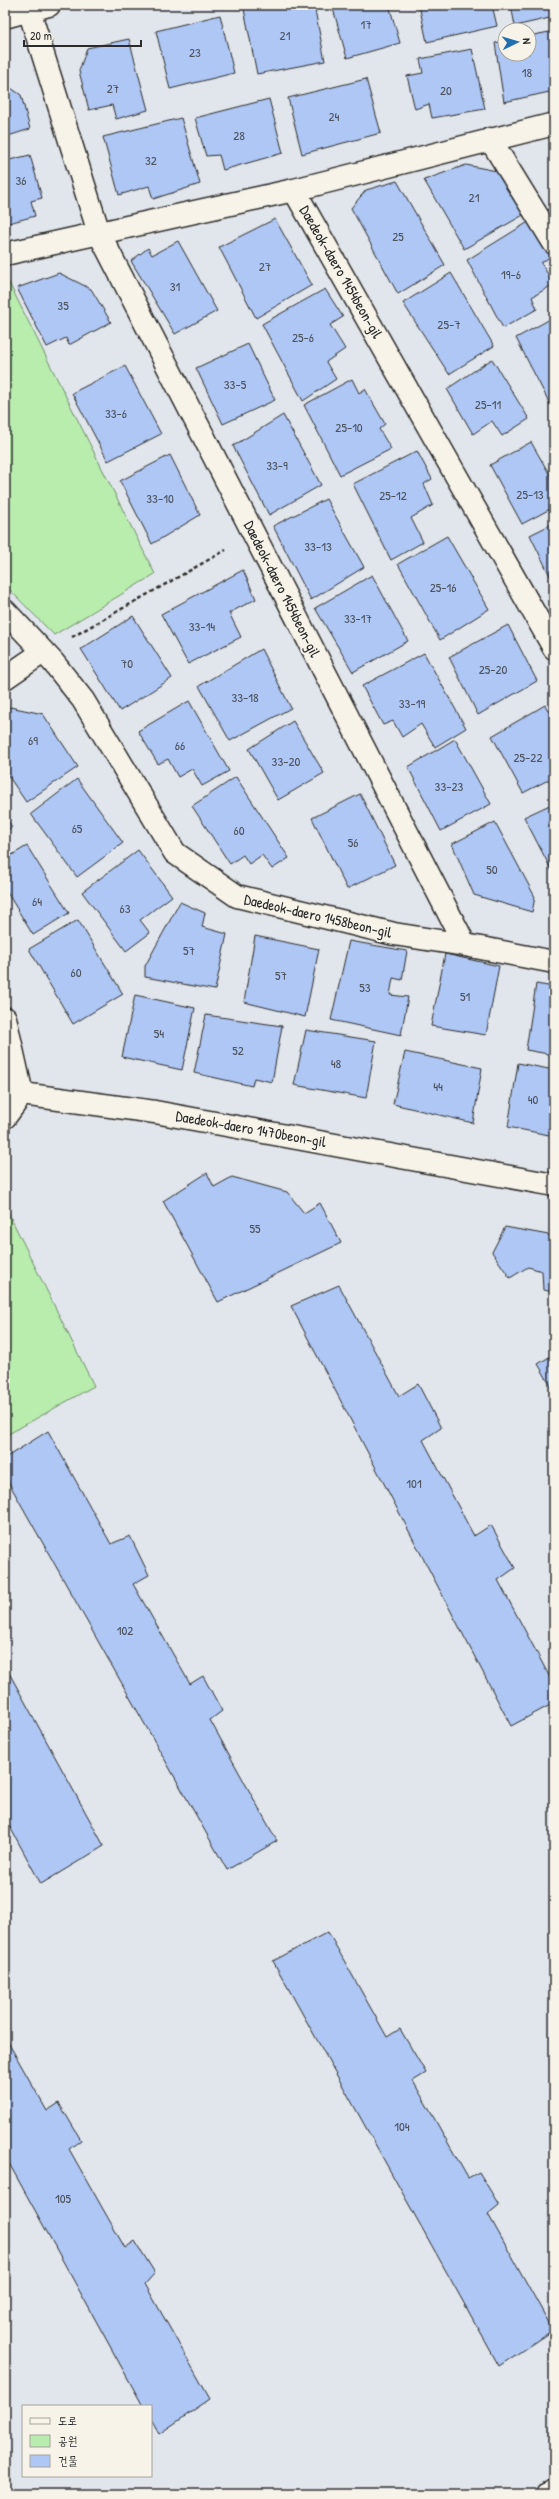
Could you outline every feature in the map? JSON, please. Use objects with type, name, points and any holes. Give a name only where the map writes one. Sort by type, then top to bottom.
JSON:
[{"type":"street","points":[[5,16],[39,8]]},
{"type":"street","name":"Daedeok-daero 1454beon-gil","points":[[39,8],[99,232],[465,944]]},
{"type":"street","name":"Daedeok-daero 1454beon-gil","points":[[5,254],[294,190],[490,139],[554,124]]},
{"type":"street","points":[[490,139],[554,243]]},
{"type":"street","name":"Daedeok-daero 1454beon-gil","points":[[294,190],[554,648]]},
{"type":"street","name":"Daedeok-daero 1458beon-gil","points":[[5,611],[43,652],[83,700],[174,853],[236,896],[394,934],[465,944],[554,962]]},
{"type":"street","points":[[5,678],[43,652]]},
{"type":"street","points":[[5,1018],[22,1094],[5,1117]]},
{"type":"street","name":"Daedeok-daero 1470beon-gil","points":[[22,1094],[155,1112],[554,1185]]},
{"type":"street","points":[[548,2494],[554,2491]]},
{"type":"path","points":[[65,641],[230,547]]},
{"type":"green space","points":[[5,275],[155,574],[54,635],[5,585]]},
{"type":"green space","points":[[5,1206],[94,1386],[5,1436]]},
{"type":"building","points":[[263,5],[314,5],[325,61],[257,74],[244,9]]},
{"type":"building","points":[[332,5],[389,5],[400,43],[347,58]]},
{"type":"building","points":[[419,5],[492,5],[497,26],[427,42]]},
{"type":"building","points":[[511,5],[554,5],[554,17],[532,22],[514,22]]},
{"type":"building","points":[[220,15],[234,73],[170,89],[156,31]]},
{"type":"building","points":[[554,31],[554,91],[504,102],[498,62],[537,62],[537,34]]},
{"type":"building","points":[[129,39],[148,110],[116,119],[112,105],[89,110],[79,71],[87,48]]},
{"type":"building","points":[[495,43],[497,43],[497,56]]},
{"type":"building","points":[[472,49],[485,109],[432,118],[429,104],[415,109],[407,76],[423,73],[420,59]]},
{"type":"building","points":[[366,79],[381,133],[302,154],[288,98]]},
{"type":"building","points":[[5,84],[21,95],[30,129],[5,137]]},
{"type":"building","points":[[269,99],[283,153],[223,170],[219,155],[206,156],[195,118]]},
{"type":"building","points":[[181,118],[200,184],[153,199],[149,186],[119,195],[103,137]]},
{"type":"building","points":[[30,155],[42,198],[31,201],[35,216],[5,224],[5,161]]},
{"type":"building","points":[[466,165],[497,171],[525,214],[464,249],[424,180]]},
{"type":"building","points":[[397,181],[445,265],[398,294],[351,208],[366,190]]},
{"type":"building","points":[[275,219],[312,285],[256,318],[219,247]]},
{"type":"building","points":[[530,221],[551,256],[541,263],[554,284],[532,297],[537,309],[503,328],[467,260]]},
{"type":"building","points":[[178,241],[217,311],[175,334],[131,261],[148,248],[152,255]]},
{"type":"building","points":[[59,273],[91,289],[111,322],[69,345],[66,338],[47,347],[17,288]]},
{"type":"building","points":[[451,273],[494,346],[449,374],[403,303]]},
{"type":"building","points":[[325,289],[343,317],[330,325],[345,349],[326,362],[336,379],[303,401],[262,324]]},
{"type":"building","points":[[554,317],[554,405],[551,406],[516,338]]},
{"type":"building","points":[[248,344],[275,400],[223,424],[196,368]]},
{"type":"building","points":[[492,359],[529,419],[502,436],[492,421],[473,434],[447,389]]},
{"type":"building","points":[[125,366],[161,434],[108,461],[72,393]]},
{"type":"building","points":[[352,379],[359,393],[365,389],[385,424],[379,429],[391,449],[340,475],[304,405]]},
{"type":"building","points":[[283,415],[321,485],[269,515],[233,446]]},
{"type":"building","points":[[531,442],[554,482],[554,507],[522,524],[490,465]]},
{"type":"building","points":[[417,451],[432,479],[424,484],[433,505],[411,518],[423,542],[391,560],[353,484]]},
{"type":"building","points":[[170,455],[200,515],[152,544],[120,481]]},
{"type":"building","points":[[326,499],[364,567],[311,600],[273,526]]},
{"type":"building","points":[[554,523],[554,584],[530,535]]},
{"type":"building","points":[[447,536],[489,609],[440,640],[398,564]]},
{"type":"building","points":[[243,570],[256,599],[229,613],[241,637],[188,664],[161,614]]},
{"type":"building","points":[[372,575],[408,641],[353,672],[315,608]]},
{"type":"building","points":[[133,616],[172,678],[120,711],[81,649]]},
{"type":"building","points":[[508,625],[537,681],[478,715],[449,657]]},
{"type":"building","points":[[261,649],[291,708],[230,741],[199,686]]},
{"type":"building","points":[[424,653],[466,728],[435,747],[421,724],[402,737],[393,721],[383,725],[362,686]]},
{"type":"building","points":[[189,701],[229,771],[202,786],[192,769],[178,777],[168,759],[158,764],[138,731]]},
{"type":"building","points":[[545,705],[554,721],[554,777],[523,793],[492,736]]},
{"type":"building","points":[[10,707],[43,714],[78,767],[26,802],[5,771],[5,711]]},
{"type":"building","points":[[293,721],[324,773],[278,800],[249,749]]},
{"type":"building","points":[[455,739],[491,804],[441,831],[408,767]]},
{"type":"building","points":[[236,777],[289,858],[272,869],[262,855],[249,864],[243,855],[230,864],[192,806]]},
{"type":"building","points":[[77,779],[123,843],[77,877],[31,814]]},
{"type":"building","points":[[360,794],[395,865],[347,889],[312,818]]},
{"type":"building","points":[[554,803],[554,873],[553,873],[524,817]]},
{"type":"building","points":[[5,817],[12,827],[5,832]]},
{"type":"building","points":[[495,822],[535,897],[532,912],[474,895],[452,844]]},
{"type":"building","points":[[27,846],[69,913],[33,935],[5,889],[5,859]]},
{"type":"building","points":[[138,850],[172,896],[140,920],[150,933],[126,951],[82,892]]},
{"type":"building","points":[[180,902],[205,913],[202,927],[227,934],[215,990],[145,977],[145,966]]},
{"type":"building","points":[[78,920],[123,994],[73,1024],[29,949]]},
{"type":"building","points":[[255,936],[319,949],[305,1017],[244,1002]]},
{"type":"building","points":[[349,941],[407,951],[402,980],[393,978],[390,995],[408,997],[401,1035],[331,1020]]},
{"type":"building","points":[[445,954],[499,966],[486,1035],[431,1026]]},
{"type":"building","points":[[536,984],[554,987],[554,1055],[526,1050]]},
{"type":"building","points":[[135,995],[195,1008],[182,1070],[122,1057]]},
{"type":"building","points":[[206,1015],[282,1026],[272,1082],[254,1078],[252,1086],[194,1073]]},
{"type":"building","points":[[306,1030],[376,1041],[366,1098],[294,1085]]},
{"type":"building","points":[[405,1052],[482,1068],[473,1123],[393,1104]]},
{"type":"building","points":[[518,1063],[554,1070],[554,1136],[508,1127]]},
{"type":"building","points":[[207,1173],[214,1187],[232,1177],[287,1192],[304,1213],[320,1203],[341,1243],[218,1302],[163,1201]]},
{"type":"building","points":[[505,1227],[554,1236],[554,1292],[543,1290],[542,1271],[528,1267],[510,1278],[492,1252]]},
{"type":"building","points":[[339,1285],[399,1396],[418,1384],[441,1428],[423,1440],[474,1536],[491,1525],[515,1568],[498,1580],[554,1685],[554,1703],[511,1726],[291,1306]]},
{"type":"building","points":[[554,1354],[554,1391],[538,1364]]},
{"type":"building","points":[[48,1431],[111,1544],[130,1536],[149,1575],[133,1584],[190,1684],[203,1676],[222,1711],[210,1720],[277,1841],[227,1870],[5,1476],[5,1458]]},
{"type":"building","points":[[8,1671],[104,1846],[41,1884],[5,1818],[5,1673]]},
{"type":"building","points":[[328,1932],[387,2037],[400,2029],[426,2073],[413,2081],[468,2178],[479,2172],[499,2205],[488,2214],[553,2330],[499,2366],[273,1961]]},
{"type":"building","points":[[5,2037],[47,2111],[59,2103],[81,2140],[69,2149],[125,2248],[135,2241],[155,2273],[145,2284],[210,2399],[159,2434],[152,2422],[152,2405],[142,2405],[5,2156]]}]
